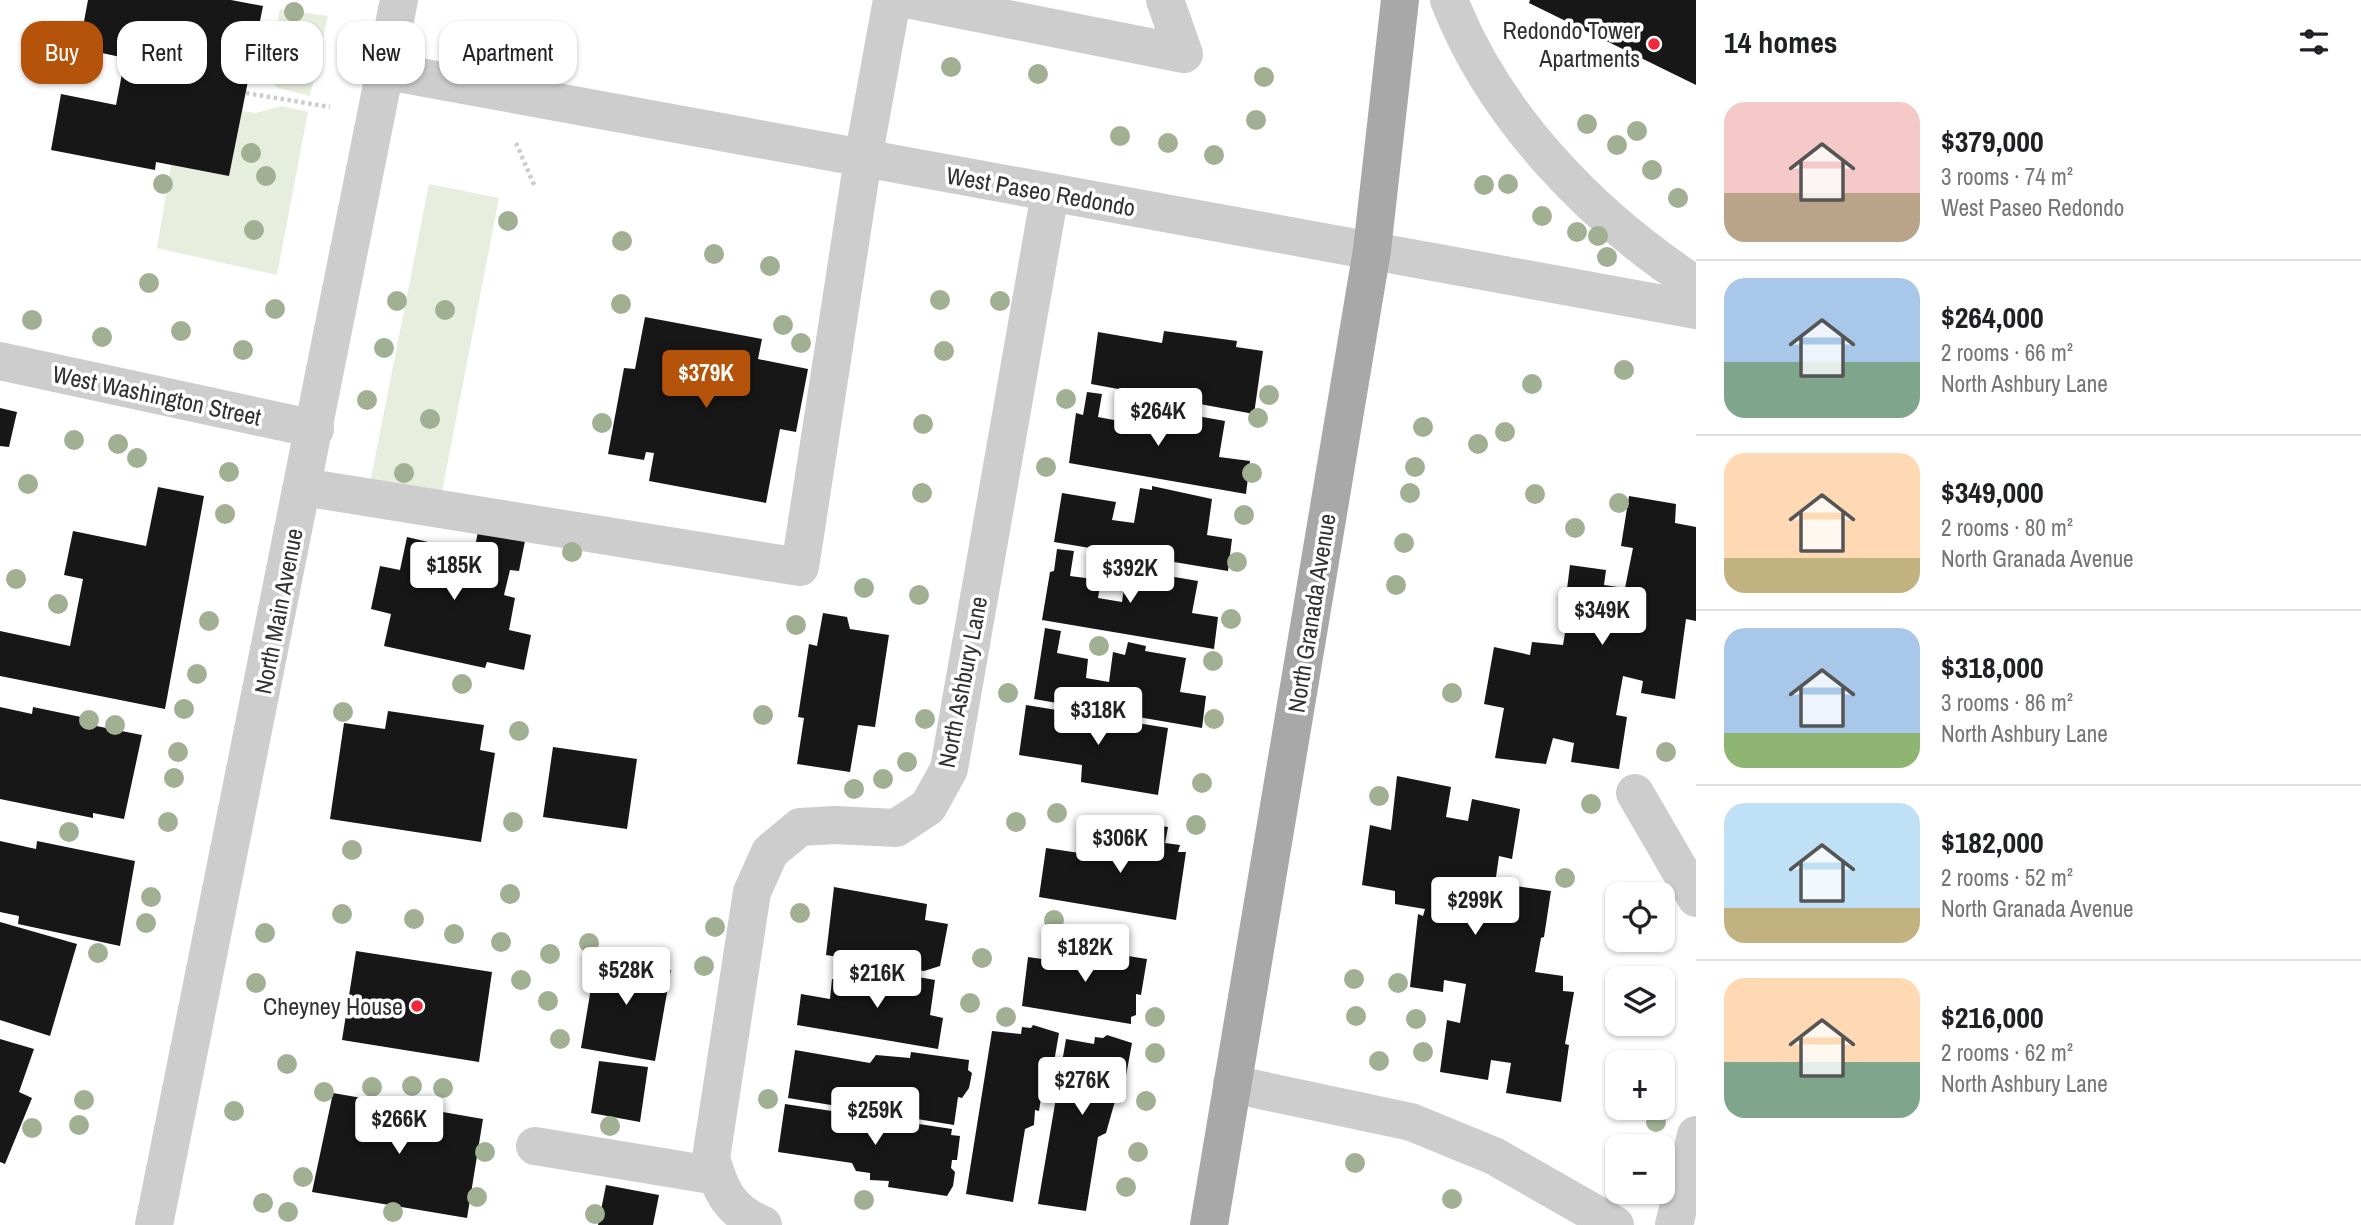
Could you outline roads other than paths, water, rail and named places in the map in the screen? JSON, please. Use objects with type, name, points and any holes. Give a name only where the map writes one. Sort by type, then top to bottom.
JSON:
[{"type":"main road","name":"North Granada Avenue","points":[[1209,1225],[1372,250],[1400,0]]},
{"type":"street","name":"North Main Avenue","points":[[395,21],[399,0]]},
{"type":"street","points":[[303,487],[800,567],[863,159],[892,0]]},
{"type":"street","points":[[912,0],[1184,54],[1165,0]]},
{"type":"street","points":[[1448,0],[1492,81],[1551,162],[1576,189],[1696,285]]},
{"type":"street","name":"West Paseo Redondo","points":[[425,78],[1696,310]]},
{"type":"street","name":"North Main Avenue","points":[[153,1224],[384,84]]},
{"type":"street","name":"North Ashbury Lane","points":[[763,1225],[749,1219],[722,1194],[711,1158],[752,891],[770,852],[800,827],[835,825],[896,828],[928,807],[949,769],[1050,193]]},
{"type":"street","name":"West Washington Street","points":[[0,361],[314,429]]},
{"type":"street","points":[[1635,793],[1696,898]]},
{"type":"street","points":[[1232,1084],[1411,1122],[1494,1156],[1615,1225]]},
{"type":"street","points":[[1674,1225],[1696,1135]]},
{"type":"street","points":[[535,1146],[717,1176]]},
{"type":"place","name":"Redondo Tower Apartments","points":[[1654,44]]},
{"type":"place","name":"Cheyney House","points":[[417,1006]]}]
